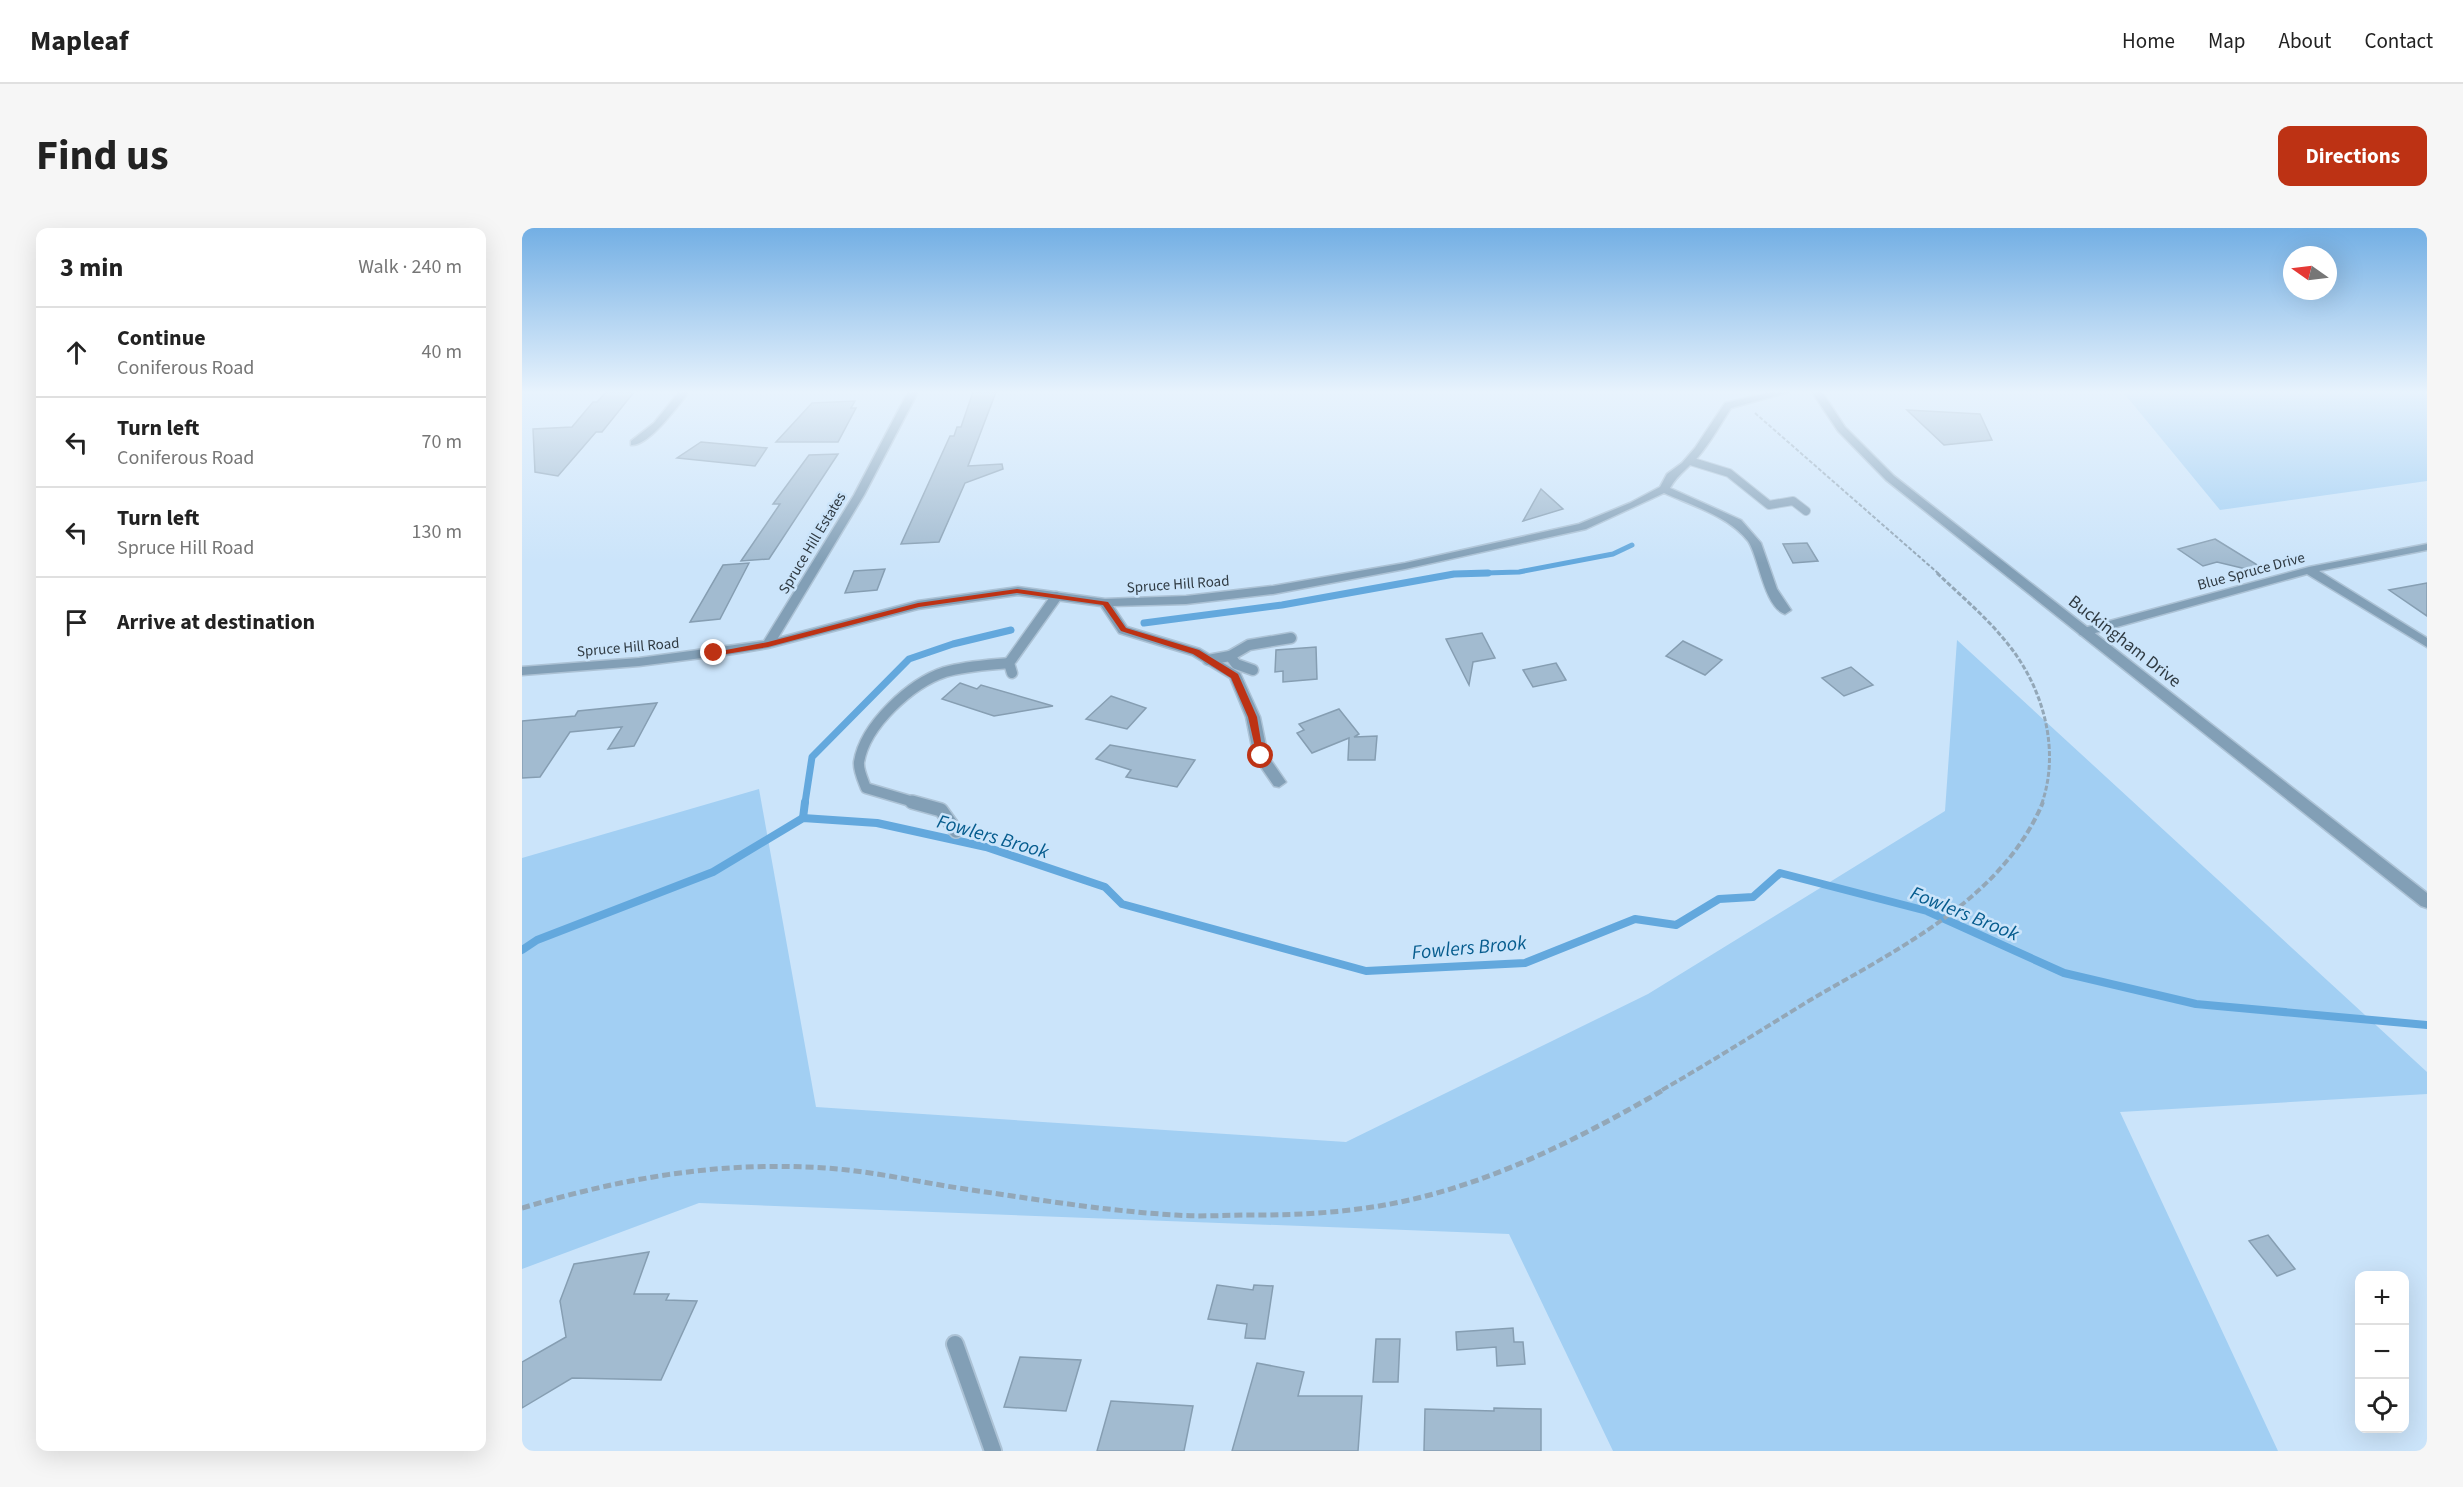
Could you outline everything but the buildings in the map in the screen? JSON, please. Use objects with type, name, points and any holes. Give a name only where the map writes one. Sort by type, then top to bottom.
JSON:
[{"type":"street","name":"Spruce Hill Estates","points":[[768,644],[859,495],[883,449]]},
{"type":"street","name":"Spruce Hill Road","points":[[522,671],[648,661],[768,644],[918,605],[1017,591],[1105,603],[1186,600],[1273,590],[1405,566],[1582,527],[1634,505],[1664,489],[1671,476],[1690,461],[1698,449]]},
{"type":"street","name":"Buckingham Drive","points":[[1861,449],[1877,466],[2084,632],[2427,902]]},
{"type":"street","points":[[1664,489],[1737,522],[1755,543],[1771,589],[1785,610]]},
{"type":"street","name":"Blue Spruce Drive","points":[[2084,632],[2309,570],[2427,547]]},
{"type":"street","points":[[2309,570],[2427,643]]},
{"type":"street","points":[[1105,603],[1123,630],[1196,652],[1235,676],[1253,717],[1261,756],[1279,782]]},
{"type":"lane","points":[[1690,461],[1729,473],[1769,505],[1793,501],[1806,511]]},
{"type":"lane","points":[[957,831],[941,810],[866,788],[859,764],[869,738],[879,722],[910,690],[939,674],[1010,668],[1056,597]]},
{"type":"lane","points":[[1208,660],[1230,656],[1249,645],[1291,638]]},
{"type":"lane","points":[[1230,656],[1236,664],[1253,670]]},
{"type":"lane","points":[[955,1344],[993,1451]]},
{"type":"path","points":[[522,1208],[579,1191],[668,1173],[762,1167],[830,1168],[1058,1202],[1169,1215],[1346,1211],[1425,1198],[1496,1175],[1664,1089],[1912,938],[1958,907],[1985,884],[2013,854],[2045,800],[2052,773],[2049,742],[2030,677],[2000,633],[1916,553],[1793,449]]},
{"type":"shaded area","points":[[2170,449],[2427,449],[2427,481],[2220,510]]},
{"type":"shaded area","points":[[1957,640],[2427,1072],[2427,1094],[2120,1112],[2278,1451],[1613,1451],[1509,1234],[699,1203],[522,1269],[522,858],[759,789],[816,1107],[1346,1142],[1648,994],[1945,811]]},
{"type":"waterway","points":[[1451,574],[1519,572],[1613,554],[1632,545]]},
{"type":"waterway","points":[[1144,623],[1282,605],[1454,574],[1488,573]]},
{"type":"waterway","points":[[805,803],[812,757],[909,659],[953,644],[1011,630]]},
{"type":"waterway","points":[[803,818],[805,802]]},
{"type":"waterway","name":"Fowlers Brook","points":[[522,950],[537,940],[713,872],[803,818]]},
{"type":"waterway","name":"Fowlers Brook","points":[[803,818],[877,823],[986,847],[1105,887],[1122,904],[1366,971],[1525,963],[1635,919],[1676,925],[1719,899],[1753,897],[1780,873],[1927,911],[2064,973],[2196,1004],[2427,1025]]},
{"type":"route","points":[[714,653],[768,644],[918,605],[1017,591],[1105,603],[1123,630],[1196,652],[1235,676],[1253,717],[1261,756]]}]
